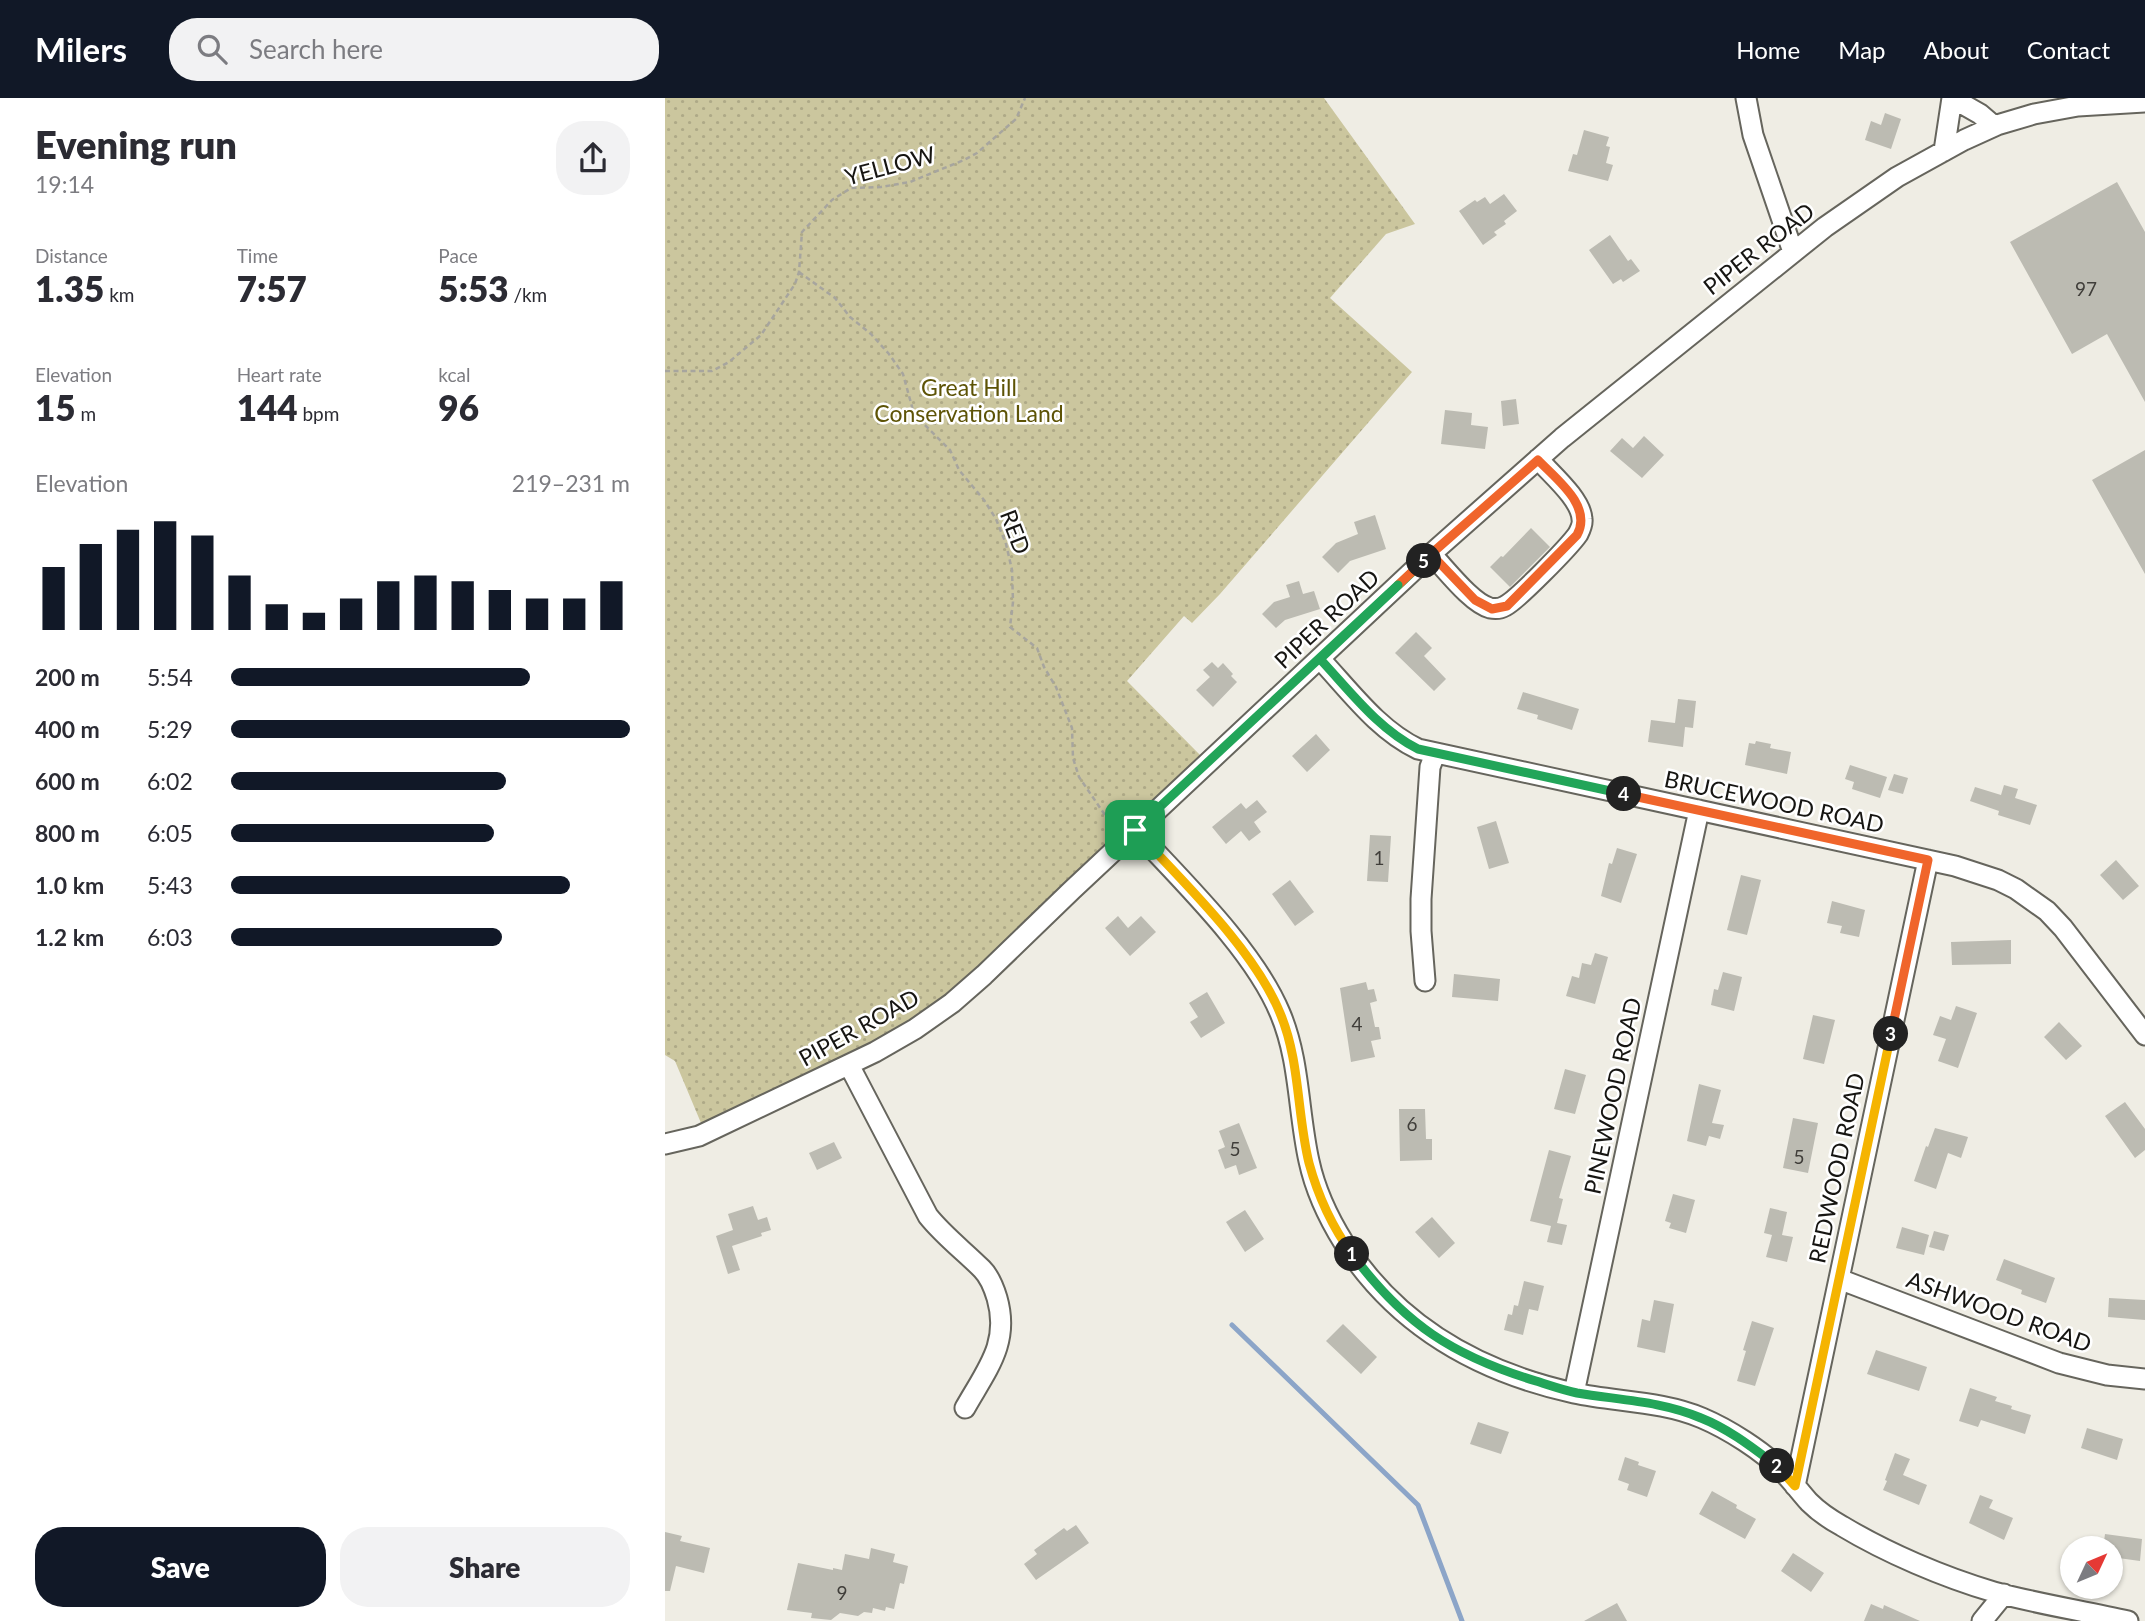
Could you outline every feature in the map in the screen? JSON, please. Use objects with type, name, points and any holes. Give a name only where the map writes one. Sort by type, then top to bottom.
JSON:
[{"type":"street","points":[[1746,98],[1753,135],[1793,251]]},
{"type":"street","points":[[1944,151],[1952,98],[1980,114],[1994,127]]},
{"type":"street","name":"PIPER ROAD","points":[[665,1144],[699,1136],[849,1065],[905,1035],[963,994],[1431,554],[1538,460],[1793,251],[1897,177],[1994,127],[2034,114],[2078,106],[2145,102]]},
{"type":"street","points":[[1431,554],[1484,606],[1499,608],[1512,601],[1569,545],[1583,520],[1577,503],[1538,460]]},
{"type":"street","name":"BRUCEWOOD ROAD","points":[[1320,659],[1392,733],[1412,746],[1435,754],[1928,860],[1978,872],[1998,880],[2047,911],[2145,1035]]},
{"type":"street","points":[[1425,981],[1421,899],[1430,767],[1435,754]]},
{"type":"street","name":"PINEWOOD ROAD","points":[[1574,1392],[1699,810]]},
{"type":"street","points":[[1131,834],[1229,935],[1251,962],[1280,1012],[1292,1050],[1309,1163],[1326,1211],[1345,1244],[1375,1285],[1421,1328],[1460,1352],[1504,1371],[1574,1392],[1673,1408],[1702,1418],[1745,1441],[1780,1468],[1812,1505],[1843,1527],[1956,1579],[2004,1594],[2128,1621]]},
{"type":"street","name":"REDWOOD ROAD","points":[[1795,1486],[1928,860]]},
{"type":"street","points":[[849,1065],[927,1216],[984,1272],[995,1292],[1002,1314],[1001,1337],[991,1363],[965,1408]]},
{"type":"street","name":"ASHWOOD ROAD","points":[[1839,1279],[2059,1363],[2107,1375],[2145,1379]]},
{"type":"street","points":[[1982,1621],[2004,1594]]},
{"type":"path","name":"YELLOW","points":[[665,371],[712,371],[729,362],[761,335],[795,284],[799,272],[802,232],[832,200],[851,188],[910,182],[964,160],[977,153],[1016,119],[1025,98]]},
{"type":"path","name":"RED","points":[[799,272],[835,298],[850,317],[871,334],[889,354],[903,374],[914,414],[950,450],[959,470],[984,499],[996,519],[1012,570],[1013,602],[1010,627],[1037,648],[1056,687],[1072,728],[1073,758],[1079,777],[1107,818],[1131,834]]},
{"type":"green space","name":"Great Hill Conservation Land","points":[[665,98],[1324,98],[1415,224],[1386,234],[1330,298],[1412,372],[1220,594],[1192,623],[1184,616],[1127,681],[1201,756],[943,1000],[882,1041],[701,1123],[675,1061],[665,1055]]},
{"type":"building","points":[[1885,113],[1901,119],[1891,149],[1865,140],[1871,121],[1881,125]]},
{"type":"building","points":[[1584,130],[1609,137],[1606,146],[1610,147],[1606,163],[1613,165],[1608,181],[1568,171],[1573,154],[1577,155]]},
{"type":"building","points":[[2117,182],[2145,232],[2145,402],[2107,334],[2072,354],[2010,242]]},
{"type":"building","points":[[1504,194],[1517,211],[1504,221],[1506,224],[1494,232],[1497,235],[1483,245],[1459,211],[1475,200],[1477,202],[1485,197],[1490,204]]},
{"type":"building","points":[[1610,235],[1628,261],[1631,259],[1640,271],[1623,282],[1621,279],[1613,284],[1589,250]]},
{"type":"building","points":[[1516,399],[1519,424],[1503,426],[1501,401]]},
{"type":"building","points":[[1445,410],[1472,413],[1471,425],[1488,427],[1485,449],[1441,444]]},
{"type":"building","points":[[1644,436],[1664,455],[1642,478],[1610,451],[1622,438],[1633,448]]},
{"type":"building","points":[[2145,450],[2145,574],[2092,480]]},
{"type":"building","points":[[1375,515],[1386,549],[1350,561],[1338,573],[1322,557],[1336,543],[1358,534],[1354,522]]},
{"type":"building","points":[[1531,528],[1550,547],[1510,587],[1490,567]]},
{"type":"building","points":[[1299,581],[1303,594],[1314,591],[1320,609],[1285,620],[1276,628],[1262,614],[1274,602],[1290,597],[1286,585]]},
{"type":"building","points":[[1416,632],[1432,648],[1424,656],[1446,679],[1434,691],[1395,653]]},
{"type":"building","points":[[1212,662],[1218,668],[1223,663],[1237,682],[1213,707],[1196,690],[1210,677],[1203,670]]},
{"type":"building","points":[[1523,692],[1579,709],[1572,730],[1537,719],[1538,715],[1517,709]]},
{"type":"building","points":[[1678,699],[1696,701],[1693,728],[1685,727],[1683,747],[1648,742],[1651,720],[1675,723]]},
{"type":"building","points":[[1316,734],[1330,750],[1307,772],[1292,756]]},
{"type":"building","points":[[1756,741],[1771,744],[1770,748],[1791,752],[1787,774],[1745,765],[1749,743],[1755,744]]},
{"type":"building","points":[[1850,765],[1887,777],[1880,798],[1852,789],[1854,782],[1845,779]]},
{"type":"building","points":[[1894,774],[1908,778],[1903,794],[1888,790]]},
{"type":"building","points":[[2004,785],[2018,789],[2015,798],[2037,805],[2030,825],[1998,815],[1999,811],[1970,801],[1975,787],[2001,795]]},
{"type":"building","points":[[1257,800],[1267,812],[1254,822],[1261,832],[1249,841],[1241,831],[1226,844],[1212,827],[1241,803],[1246,809]]},
{"type":"building","points":[[1496,821],[1509,863],[1489,869],[1477,827]]},
{"type":"building","points":[[1370,835],[1391,836],[1388,882],[1367,881]]},
{"type":"building","points":[[1617,848],[1637,854],[1621,903],[1601,896],[1609,863],[1612,864]]},
{"type":"building","points":[[2116,860],[2139,886],[2123,900],[2100,875]]},
{"type":"building","points":[[1741,875],[1761,880],[1747,935],[1727,930]]},
{"type":"building","points":[[1290,880],[1314,912],[1295,926],[1272,894]]},
{"type":"building","points":[[1832,901],[1865,910],[1859,937],[1840,933],[1842,926],[1827,923]]},
{"type":"building","points":[[1118,916],[1128,928],[1141,916],[1156,932],[1130,956],[1105,928]]},
{"type":"building","points":[[2011,940],[2011,964],[1952,965],[1951,942]]},
{"type":"building","points":[[1595,953],[1608,957],[1595,1004],[1566,996],[1572,976],[1579,978],[1582,963],[1591,965]]},
{"type":"building","points":[[1723,972],[1742,977],[1734,1011],[1711,1005],[1714,989],[1718,990]]},
{"type":"building","points":[[1454,974],[1500,979],[1498,1001],[1452,997]]},
{"type":"building","points":[[1366,982],[1368,990],[1374,989],[1377,1001],[1370,1003],[1375,1027],[1379,1027],[1381,1039],[1371,1041],[1375,1057],[1351,1062],[1340,988]]},
{"type":"building","points":[[1207,992],[1225,1023],[1201,1038],[1190,1022],[1198,1017],[1189,1003]]},
{"type":"building","points":[[1956,1006],[1977,1013],[1958,1068],[1938,1061],[1946,1039],[1933,1035],[1940,1016],[1951,1020]]},
{"type":"building","points":[[1813,1015],[1835,1020],[1824,1064],[1803,1059]]},
{"type":"building","points":[[2059,1022],[2082,1046],[2066,1060],[2044,1037]]},
{"type":"building","points":[[1565,1069],[1586,1075],[1575,1114],[1554,1109]]},
{"type":"building","points":[[1699,1084],[1721,1090],[1712,1123],[1724,1125],[1720,1139],[1709,1136],[1706,1146],[1687,1141]]},
{"type":"building","points":[[2125,1102],[2145,1129],[2145,1150],[2135,1158],[2105,1116]]},
{"type":"building","points":[[1399,1109],[1425,1109],[1426,1139],[1432,1139],[1432,1160],[1400,1161]]},
{"type":"building","points":[[1793,1118],[1818,1123],[1808,1173],[1783,1168]]},
{"type":"building","points":[[1239,1123],[1257,1168],[1239,1175],[1236,1165],[1225,1169],[1218,1150],[1225,1147],[1219,1131]]},
{"type":"building","points":[[1935,1128],[1968,1137],[1961,1158],[1948,1153],[1936,1189],[1914,1181]]},
{"type":"building","points":[[834,1142],[842,1158],[817,1170],[809,1153]]},
{"type":"building","points":[[1549,1150],[1571,1156],[1559,1198],[1563,1199],[1557,1223],[1567,1225],[1562,1245],[1547,1242],[1551,1226],[1530,1221]]},
{"type":"building","points":[[1673,1194],[1695,1200],[1686,1233],[1669,1228],[1671,1223],[1665,1221]]},
{"type":"building","points":[[753,1206],[758,1220],[767,1217],[771,1230],[761,1233],[762,1236],[732,1246],[740,1270],[728,1274],[716,1236],[733,1230],[728,1214]]},
{"type":"building","points":[[1770,1208],[1787,1212],[1782,1235],[1793,1237],[1787,1262],[1766,1257],[1772,1235],[1764,1233]]},
{"type":"building","points":[[1245,1210],[1264,1239],[1245,1252],[1226,1222]]},
{"type":"building","points":[[1432,1217],[1455,1243],[1439,1258],[1415,1232]]},
{"type":"building","points":[[1902,1227],[1929,1235],[1924,1255],[1896,1248]]},
{"type":"building","points":[[1934,1231],[1949,1235],[1944,1251],[1929,1247]]},
{"type":"building","points":[[2004,1259],[2055,1278],[2046,1303],[2021,1294],[2022,1290],[1996,1280]]},
{"type":"building","points":[[1524,1281],[1544,1286],[1538,1311],[1529,1309],[1523,1335],[1504,1330],[1508,1314],[1512,1315],[1514,1305],[1518,1306]]},
{"type":"building","points":[[2109,1298],[2145,1300],[2145,1320],[2108,1317]]},
{"type":"building","points":[[1654,1300],[1674,1304],[1665,1353],[1637,1347],[1642,1319],[1650,1321]]},
{"type":"building","points":[[1752,1321],[1774,1328],[1755,1386],[1737,1381]]},
{"type":"building","points":[[1343,1324],[1377,1357],[1361,1374],[1326,1341]]},
{"type":"building","points":[[1876,1350],[1927,1367],[1919,1391],[1867,1374]]},
{"type":"building","points":[[1970,1388],[1997,1397],[1995,1401],[2031,1415],[2025,1434],[1981,1420],[1978,1427],[1959,1421]]},
{"type":"building","points":[[1478,1422],[1509,1432],[1501,1454],[1470,1444]]},
{"type":"building","points":[[2087,1428],[2123,1439],[2117,1460],[2081,1448]]},
{"type":"building","points":[[1895,1453],[1910,1459],[1903,1475],[1927,1485],[1919,1505],[1883,1490]]},
{"type":"building","points":[[1625,1457],[1656,1471],[1647,1497],[1627,1490],[1629,1484],[1618,1480]]},
{"type":"building","points":[[1712,1491],[1756,1519],[1745,1539],[1699,1514]]},
{"type":"building","points":[[1980,1495],[1993,1500],[1989,1508],[2013,1518],[2004,1540],[1969,1523]]},
{"type":"building","points":[[1076,1525],[1089,1543],[1036,1580],[1024,1564],[1037,1554],[1034,1550],[1064,1528],[1067,1531]]},
{"type":"building","points":[[665,1532],[682,1536],[680,1541],[710,1548],[704,1573],[676,1566],[670,1591],[665,1591]]},
{"type":"building","points":[[2123,1536],[2142,1539],[2140,1561],[2123,1559]]},
{"type":"building","points":[[871,1548],[895,1554],[893,1562],[908,1566],[904,1584],[900,1583],[894,1609],[886,1607],[885,1611],[873,1608],[872,1613],[864,1612],[858,1616],[840,1613],[831,1620],[811,1618],[812,1613],[787,1610],[798,1563],[842,1570],[845,1554],[869,1559]]},
{"type":"building","points":[[1793,1553],[1824,1573],[1811,1592],[1781,1571]]},
{"type":"building","points":[[1617,1603],[1627,1621],[1584,1621]]},
{"type":"building","points":[[1871,1604],[1883,1609],[1884,1605],[1920,1621],[1864,1621]]},
{"type":"waterway","points":[[1232,1325],[1418,1505],[1462,1621]]},
{"type":"route","points":[[1135,830],[1251,962],[1280,1012],[1292,1050],[1309,1163],[1326,1211],[1345,1244],[1375,1285],[1421,1328],[1460,1352],[1504,1371],[1574,1392],[1673,1408],[1702,1418],[1745,1441],[1780,1468],[1795,1486],[1928,860],[1435,754],[1405,743],[1380,723],[1320,659],[1404,580],[1431,554],[1538,460],[1568,491],[1577,503],[1583,520],[1569,545],[1507,606],[1492,609],[1475,600],[1431,554],[1135,830]]}]
